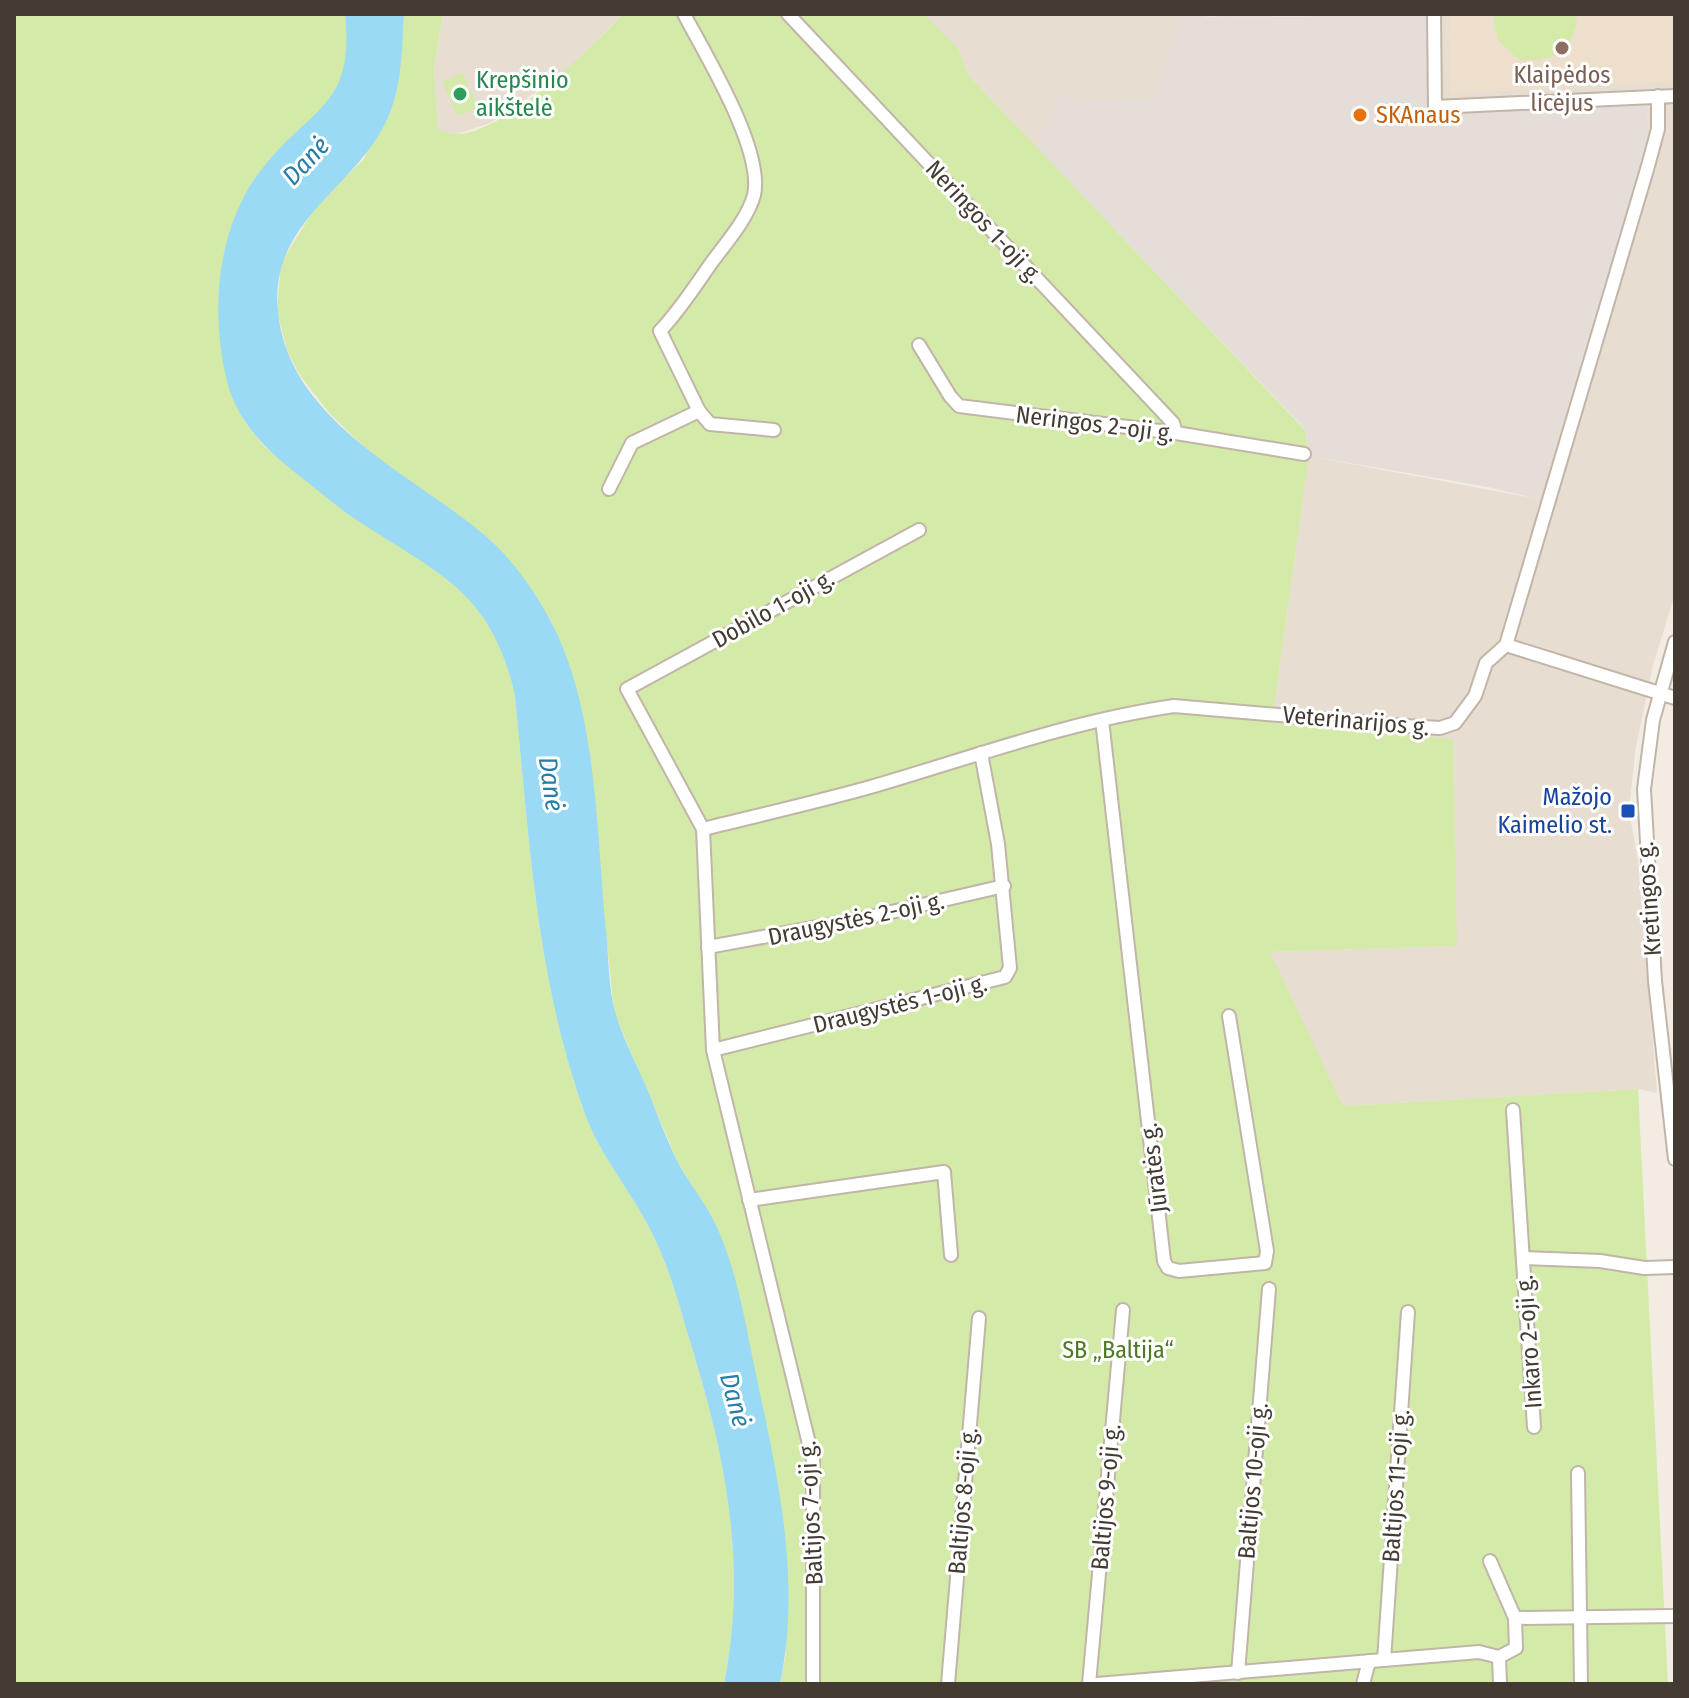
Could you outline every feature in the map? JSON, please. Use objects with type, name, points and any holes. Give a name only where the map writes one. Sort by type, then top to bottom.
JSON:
[{"type":"street","points":[[684,14],[742,124],[753,153],[754,197],[737,227],[660,331],[699,411],[710,424],[774,430]]},
{"type":"street","name":"Neringos 1-oji g.","points":[[788,14],[1173,423],[1176,433]]},
{"type":"street","points":[[1434,14],[1435,107],[1675,96]]},
{"type":"street","name":"Veterinarijos g.","points":[[703,829],[872,786],[1102,720],[1174,706],[1440,728],[1455,723],[1464,713],[1486,663],[1506,645],[1648,166],[1658,129],[1658,96]]},
{"type":"street","name":"Neringos 2-oji g.","points":[[919,345],[959,406],[1176,433],[1304,454]]},
{"type":"street","points":[[609,489],[632,443],[699,411]]},
{"type":"street","name":"Dobilo 1-oji g.","points":[[703,829],[627,689],[919,530]]},
{"type":"street","name":"Kretingos g.","points":[[1675,642],[1646,762],[1645,835],[1655,981],[1675,1159]]},
{"type":"street","points":[[1506,645],[1675,698]]},
{"type":"street","name":"Jūratės g.","points":[[1102,720],[1164,1261],[1168,1268],[1179,1271],[1265,1263],[1267,1251],[1229,1016]]},
{"type":"street","name":"Draugystės 1-oji g.","points":[[713,1050],[1005,977],[1010,968],[1004,886],[981,753]]},
{"type":"street","name":"Baltijos 7-oji g.","points":[[703,829],[713,1050],[813,1460],[813,1684]]},
{"type":"street","name":"Draugystės 2-oji g.","points":[[708,947],[861,919],[1004,886]]},
{"type":"street","name":"Inkaro 2-oji g.","points":[[1513,1110],[1534,1427]]},
{"type":"street","points":[[749,1200],[944,1172],[951,1255]]},
{"type":"street","points":[[1523,1258],[1600,1261],[1644,1268],[1675,1267]]},
{"type":"street","name":"Baltijos 10-oji g.","points":[[1234,1677],[1269,1289]]},
{"type":"street","name":"Baltijos 9-oji g.","points":[[1089,1684],[1123,1310]]},
{"type":"street","name":"Baltijos 11-oji g.","points":[[1384,1660],[1408,1312]]},
{"type":"street","name":"Baltijos 8-oji g.","points":[[948,1684],[979,1318]]},
{"type":"street","points":[[1578,1473],[1581,1684]]},
{"type":"street","points":[[1097,1684],[1234,1677],[1479,1652],[1499,1657],[1516,1648],[1515,1618],[1490,1561]]},
{"type":"street","points":[[1515,1618],[1675,1616]]},
{"type":"street","points":[[1499,1657],[1500,1684]]},
{"type":"street","points":[[1363,1684],[1369,1661]]},
{"type":"shaded area","points":[[443,14],[623,14],[567,71],[490,123],[457,134],[438,131],[434,68]]},
{"type":"shaded area","points":[[924,14],[1182,14],[1152,100],[1084,101],[1062,93],[1036,147],[969,76],[958,48]]},
{"type":"shaded area","points":[[1182,14],[1223,18],[1426,14],[1429,114],[1645,105],[1648,110],[1644,155],[1538,499],[1488,487],[1309,456],[1305,429],[1036,147],[1062,93],[1084,101],[1152,99]]},
{"type":"shaded area","points":[[1199,14],[1372,14],[1223,18]]},
{"type":"shaded area","points":[[1426,14],[1675,14],[1675,594],[1653,665],[1635,752],[1629,811],[1638,861],[1657,1093],[1638,1089],[1343,1106],[1269,952],[1456,946],[1453,739],[1272,722],[1309,456],[1538,499],[1644,155],[1648,110],[1641,103],[1428,114]]},
{"type":"shaded area","name":"Klaipėdos licėjus","points":[[1449,14],[1675,14],[1675,81],[1450,94]]},
{"type":"green space","points":[[14,14],[345,14],[348,43],[343,74],[325,108],[266,164],[221,348],[229,387],[244,421],[265,447],[346,512],[425,561],[470,599],[494,633],[509,667],[515,696],[537,907],[555,1012],[568,1063],[592,1130],[645,1220],[664,1260],[702,1381],[722,1466],[733,1552],[734,1595],[724,1684],[14,1684]]},
{"type":"green space","name":"SB „Baltija“","points":[[404,14],[443,14],[434,68],[438,130],[457,134],[498,120],[546,87],[623,14],[924,14],[958,48],[969,76],[1305,430],[1309,456],[1272,722],[1453,739],[1457,946],[1270,952],[1343,1106],[1638,1089],[1668,1684],[780,1684],[786,1654],[715,1223],[679,1165],[614,1012],[585,725],[551,621],[492,541],[370,453],[330,414],[299,374],[287,350],[277,311],[281,263],[318,203],[364,159],[400,67]]},
{"type":"green space","points":[[1493,14],[1577,14],[1572,37],[1560,52],[1551,57],[1530,60],[1518,59],[1498,40]]},
{"type":"green space","name":"Krepšinio aikštelė","points":[[462,73],[478,107],[458,116],[442,82]]},
{"type":"water","name":"Danė","points":[[345,14],[404,14],[399,79],[389,115],[375,141],[318,206],[287,252],[279,280],[278,312],[287,351],[305,385],[359,443],[458,514],[506,556],[544,609],[566,655],[578,692],[592,772],[613,1005],[672,1149],[723,1242],[748,1333],[778,1487],[788,1566],[786,1645],[780,1684],[724,1684],[734,1595],[733,1552],[729,1509],[713,1424],[664,1260],[645,1220],[592,1130],[568,1063],[545,960],[530,855],[515,696],[504,658],[490,628],[473,604],[452,584],[345,512],[265,446],[239,412],[228,385],[222,357],[218,299],[227,242],[236,214],[265,165],[327,102],[337,86],[346,44]]},
{"type":"place","name":"Klaipėdos licėjus","points":[[1562,48]]},
{"type":"place","name":"Krepšinio aikštelė","points":[[460,94]]},
{"type":"place","name":"SKAnaus","points":[[1360,115]]},
{"type":"place","name":"Mažojo Kaimelio st.","points":[[1628,811]]}]
